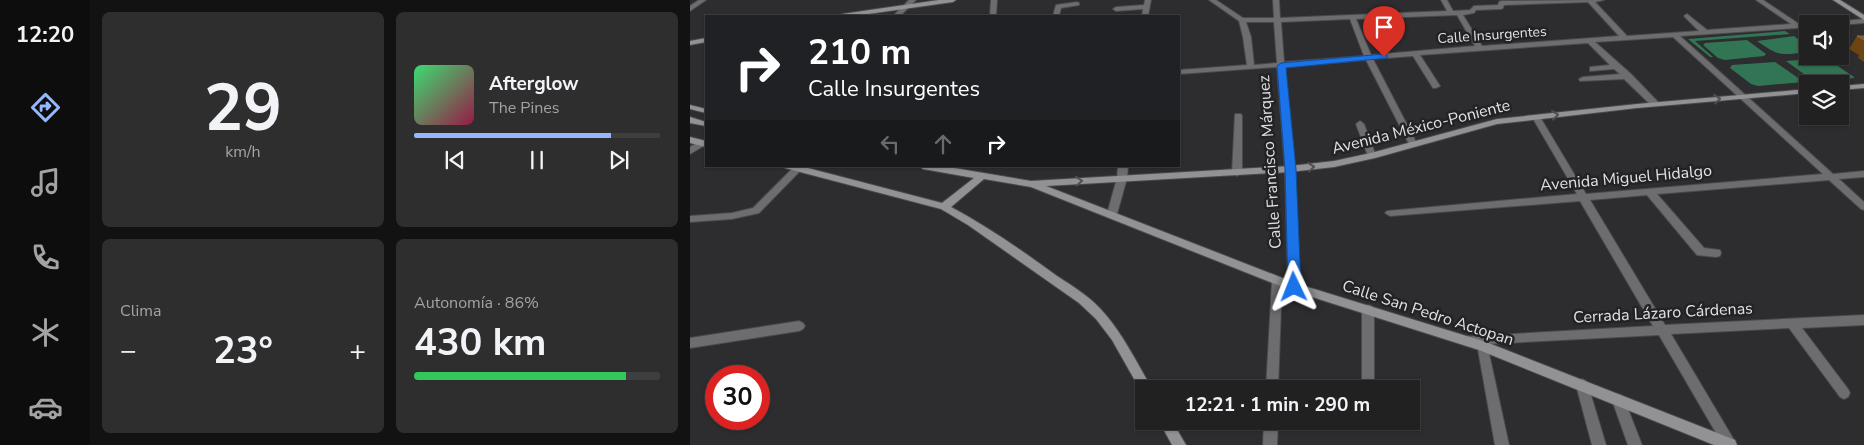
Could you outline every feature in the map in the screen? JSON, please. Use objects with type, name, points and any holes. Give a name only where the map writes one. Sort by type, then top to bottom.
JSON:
[{"type":"main road","points":[[848,15],[953,0]]},
{"type":"main road","points":[[1836,0],[1864,18]]},
{"type":"main road","points":[[690,43],[705,40]]},
{"type":"main road","points":[[1849,87],[1864,86]]},
{"type":"main road","name":"Avenida México-Poniente","points":[[940,168],[981,177],[1030,184],[1290,169],[1334,164],[1372,156],[1478,126],[1536,116],[1799,92]]},
{"type":"main road","points":[[690,107],[705,110]]},
{"type":"main road","points":[[690,120],[705,124]]},
{"type":"main road","points":[[690,140],[704,144]]},
{"type":"main road","points":[[792,167],[944,207],[972,223],[1083,300],[1100,316],[1116,337],[1141,380]]},
{"type":"main road","points":[[944,207],[981,177]]},
{"type":"main road","name":"Calle San Pedro Actopan","points":[[1030,184],[1112,214],[1277,281],[1482,346],[1730,445]]},
{"type":"main road","points":[[1170,430],[1178,445]]},
{"type":"street","points":[[690,9],[703,0]]},
{"type":"street","points":[[897,15],[913,0]]},
{"type":"street","points":[[993,15],[994,0]]},
{"type":"street","points":[[1212,0],[1242,20],[1455,13],[1472,12],[1474,8],[1502,7],[1500,3],[1602,0]]},
{"type":"street","name":"Calle Francisco Márquez","points":[[1276,0],[1290,169],[1294,287]]},
{"type":"street","points":[[1444,0],[1480,48]]},
{"type":"street","points":[[1760,0],[1798,26]]},
{"type":"street","points":[[1590,1],[1626,39]]},
{"type":"street","points":[[1058,3],[1077,4]]},
{"type":"street","points":[[1116,8],[1147,3]]},
{"type":"street","points":[[1688,16],[1706,33]]},
{"type":"street","points":[[1352,17],[1369,58],[1414,144]]},
{"type":"street","points":[[1242,20],[1251,67]]},
{"type":"street","points":[[1849,22],[1864,21]]},
{"type":"street","name":"Calle Insurgentes","points":[[1180,72],[1281,66],[1480,48],[1676,36],[1798,26]]},
{"type":"street","points":[[1676,36],[1864,207]]},
{"type":"street","points":[[1590,41],[1655,104]]},
{"type":"street","points":[[1414,54],[1436,86]]},
{"type":"street","points":[[1593,69],[1616,66]]},
{"type":"street","points":[[1583,79],[1628,76]]},
{"type":"street","points":[[1238,116],[1238,173]]},
{"type":"street","points":[[1536,116],[1730,445]]},
{"type":"street","points":[[1360,124],[1372,156]]},
{"type":"street","points":[[690,151],[704,144]]},
{"type":"street","points":[[690,219],[732,216],[756,211],[792,167]]},
{"type":"street","points":[[1112,214],[1122,178],[1123,167]]},
{"type":"street","name":"Avenida Miguel Hidalgo","points":[[1390,213],[1864,174]]},
{"type":"street","points":[[1649,191],[1701,252],[1716,253]]},
{"type":"street","points":[[1272,380],[1277,281]]},
{"type":"street","points":[[1368,309],[1368,380]]},
{"type":"street","name":"Cerrada Lázaro Cárdenas","points":[[1464,340],[1662,328],[1864,320]]},
{"type":"street","points":[[1792,323],[1844,393]]},
{"type":"street","points":[[690,343],[799,326]]},
{"type":"street","points":[[1482,346],[1502,445]]},
{"type":"street","points":[[1582,385],[1599,445]]},
{"type":"street","points":[[1618,400],[1635,445]]},
{"type":"street","points":[[1270,445],[1271,430]]},
{"type":"green space","points":[[1785,31],[1790,34],[1695,41],[1713,57],[1710,57],[1688,39]]},
{"type":"green space","points":[[1794,36],[1799,40],[1799,53],[1780,54],[1757,41]]},
{"type":"green space","points":[[1747,40],[1766,54],[1764,56],[1725,60],[1718,58],[1703,45],[1705,43]]},
{"type":"green space","points":[[1799,60],[1799,65],[1836,65],[1854,78],[1849,79],[1849,75],[1805,75],[1786,61]]},
{"type":"green space","points":[[1775,62],[1799,79],[1799,82],[1758,86],[1751,84],[1730,68],[1732,65]]},
{"type":"route","points":[[1294,287],[1290,169],[1281,66],[1384,57]]}]
